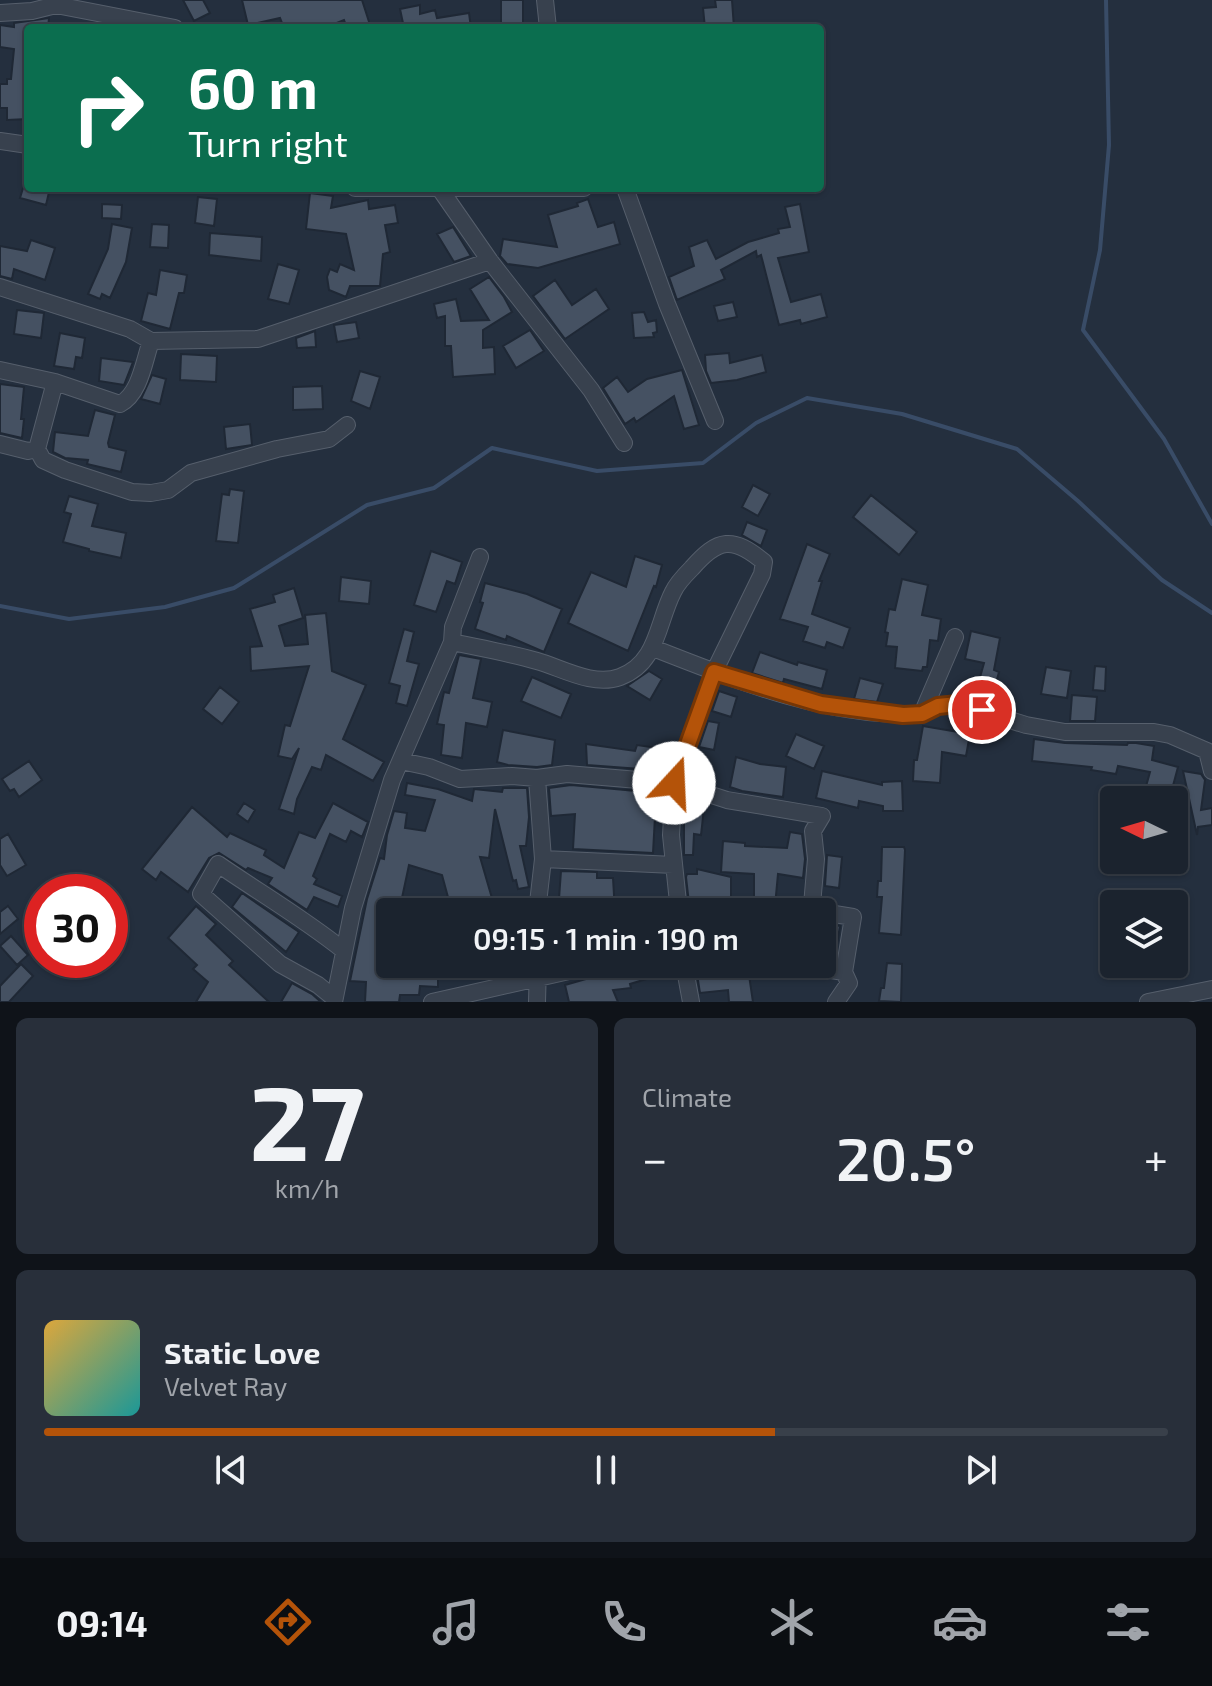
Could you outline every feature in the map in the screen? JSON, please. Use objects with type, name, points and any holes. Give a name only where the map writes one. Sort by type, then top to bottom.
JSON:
[{"type":"street","points":[[545,0],[548,24]]},
{"type":"street","points":[[0,13],[32,11],[56,5],[154,24]]},
{"type":"street","points":[[0,141],[24,144]]},
{"type":"street","points":[[442,192],[490,261],[591,390],[624,443]]},
{"type":"street","points":[[626,192],[667,304],[715,421]]},
{"type":"street","points":[[0,287],[130,329],[151,341],[258,339],[490,261]]},
{"type":"street","points":[[0,370],[55,382],[120,404],[129,399],[136,386],[151,341]]},
{"type":"street","points":[[55,382],[37,449],[43,460],[132,492],[168,490],[191,473],[277,449],[329,439],[347,425]]},
{"type":"street","points":[[0,444],[28,451],[37,449]]},
{"type":"street","points":[[452,642],[536,660],[589,678],[606,680],[621,677],[653,648],[674,588],[714,546],[729,543],[764,562],[762,574],[714,672],[674,783],[671,835],[678,898]]},
{"type":"street","points":[[334,1000],[353,908],[392,780],[452,642],[453,627],[480,557]]},
{"type":"street","points":[[922,714],[955,637]]},
{"type":"street","points":[[653,648],[714,672],[821,704],[903,715],[922,714],[938,706],[958,704],[1026,725],[1065,732],[1154,732],[1170,735],[1207,751],[1212,771]]},
{"type":"street","points":[[401,761],[429,767],[460,779],[537,778],[567,774],[674,783],[727,800],[822,816],[813,831],[816,859],[813,898]]},
{"type":"street","points":[[537,778],[543,859],[539,898]]},
{"type":"street","points":[[543,859],[674,865]]},
{"type":"street","points":[[334,1000],[318,985],[280,964],[201,894],[218,864],[311,924],[343,950]]},
{"type":"street","points":[[836,914],[853,917],[844,972],[849,983],[836,1002]]},
{"type":"street","points":[[836,971],[844,972]]},
{"type":"street","points":[[432,1002],[517,978]]},
{"type":"street","points":[[537,1002],[538,978]]},
{"type":"street","points":[[687,978],[691,1002]]},
{"type":"street","points":[[1148,1002],[1212,989]]},
{"type":"building","points":[[183,0],[203,0],[210,13],[194,21]]},
{"type":"building","points":[[242,0],[362,0],[370,24],[346,24],[344,20],[334,24],[282,24],[280,18],[248,24]]},
{"type":"building","points":[[501,0],[523,0],[523,23],[501,23]]},
{"type":"building","points":[[715,0],[732,0],[734,24],[705,24],[703,8],[716,7]]},
{"type":"building","points":[[420,5],[420,14],[435,10],[437,18],[469,13],[470,24],[403,24],[400,9]]},
{"type":"building","points":[[49,18],[48,24],[24,24],[24,119],[7,120],[7,108],[0,108],[0,84],[7,84],[7,79],[11,79],[14,49],[0,47],[0,25],[14,27],[14,23]]},
{"type":"building","points":[[23,188],[24,192],[49,192],[46,205],[20,198]]},
{"type":"building","points":[[310,193],[333,196],[331,208],[368,200],[369,209],[395,205],[398,223],[385,225],[390,252],[383,254],[380,286],[350,286],[346,297],[329,290],[327,277],[330,269],[337,272],[340,264],[354,270],[346,234],[306,229]]},
{"type":"building","points":[[198,197],[217,199],[214,226],[195,223]]},
{"type":"building","points":[[588,199],[598,227],[614,222],[620,244],[538,268],[507,264],[500,256],[503,239],[557,247],[548,215],[578,206],[577,203]]},
{"type":"building","points":[[102,204],[122,205],[121,219],[102,218]]},
{"type":"building","points":[[800,204],[809,252],[778,258],[791,302],[821,294],[827,317],[801,324],[800,320],[779,325],[761,255],[757,257],[756,251],[721,270],[725,279],[677,300],[669,277],[694,266],[689,247],[707,240],[716,259],[748,242],[779,233],[778,229],[790,227],[785,207]]},
{"type":"building","points":[[112,224],[132,228],[126,262],[110,298],[102,294],[100,299],[88,294],[108,249]]},
{"type":"building","points":[[152,224],[169,225],[168,248],[150,247]]},
{"type":"building","points":[[453,227],[471,256],[454,262],[437,234]]},
{"type":"building","points":[[210,233],[262,237],[261,261],[209,255]]},
{"type":"building","points":[[31,240],[55,248],[45,280],[14,269],[12,279],[0,276],[0,246],[27,251]]},
{"type":"building","points":[[278,264],[299,270],[289,304],[268,299]]},
{"type":"building","points":[[160,270],[187,275],[184,293],[179,293],[170,329],[141,321],[148,293],[156,295]]},
{"type":"building","points":[[489,277],[512,312],[483,330],[483,348],[494,347],[495,374],[453,377],[451,346],[445,346],[445,316],[437,318],[434,304],[456,299],[461,321],[489,320],[470,289]]},
{"type":"building","points":[[555,280],[572,305],[596,289],[609,309],[565,339],[533,296]]},
{"type":"building","points":[[733,302],[737,317],[718,321],[714,306]]},
{"type":"building","points":[[17,310],[44,313],[41,338],[14,334]]},
{"type":"building","points":[[644,312],[648,322],[656,320],[657,332],[653,333],[654,337],[634,338],[632,313]]},
{"type":"building","points":[[356,322],[359,338],[337,342],[334,325]]},
{"type":"building","points":[[530,330],[544,351],[516,368],[503,346]]},
{"type":"building","points":[[315,331],[316,347],[297,348],[296,338]]},
{"type":"building","points":[[60,333],[85,338],[82,358],[76,357],[74,369],[54,366]]},
{"type":"building","points":[[729,353],[730,363],[762,355],[766,372],[711,383],[705,355]]},
{"type":"building","points":[[181,354],[217,356],[216,382],[180,380]]},
{"type":"building","points":[[101,358],[133,362],[124,385],[99,381]]},
{"type":"building","points":[[682,370],[699,425],[684,429],[674,396],[636,422],[634,418],[625,424],[603,388],[617,377],[628,392],[647,379]]},
{"type":"building","points":[[360,371],[380,377],[370,409],[351,401]]},
{"type":"building","points":[[152,375],[166,379],[160,404],[141,399]]},
{"type":"building","points":[[0,384],[24,387],[22,438],[0,433]]},
{"type":"building","points":[[322,386],[323,409],[293,410],[293,387]]},
{"type":"building","points":[[95,410],[115,415],[108,443],[109,447],[126,451],[121,472],[53,452],[55,432],[88,436]]},
{"type":"building","points":[[250,424],[252,445],[226,449],[224,427]]},
{"type":"building","points":[[753,485],[770,494],[758,516],[742,507]]},
{"type":"building","points":[[230,489],[244,491],[238,543],[216,541],[222,494],[229,495]]},
{"type":"building","points":[[871,495],[917,532],[899,555],[853,517]]},
{"type":"building","points":[[69,496],[98,504],[92,526],[126,533],[121,558],[63,542],[71,514],[64,512]]},
{"type":"building","points":[[747,522],[767,530],[761,546],[742,535]]},
{"type":"building","points":[[807,544],[830,554],[819,581],[822,581],[812,614],[850,628],[843,648],[827,642],[825,648],[803,641],[808,627],[780,619]]},
{"type":"building","points":[[431,551],[462,562],[455,584],[447,581],[436,612],[414,605]]},
{"type":"building","points":[[635,556],[662,565],[656,587],[628,651],[568,623],[591,572],[626,587]]},
{"type":"building","points":[[341,577],[371,581],[369,604],[339,601]]},
{"type":"building","points":[[902,579],[928,585],[922,615],[941,619],[938,641],[930,640],[927,667],[923,667],[922,671],[895,668],[897,647],[886,646],[889,609],[895,610]]},
{"type":"building","points":[[485,583],[527,594],[562,609],[544,652],[507,636],[506,640],[475,629]]},
{"type":"building","points":[[294,588],[303,618],[279,626],[285,646],[308,644],[305,615],[326,613],[332,671],[366,685],[343,739],[384,762],[373,781],[326,755],[321,770],[312,767],[297,799],[294,814],[279,809],[299,748],[292,759],[278,756],[285,725],[290,726],[309,666],[251,671],[250,647],[262,646],[250,609],[275,602],[273,595]]},
{"type":"building","points":[[404,629],[414,632],[407,661],[419,664],[407,706],[396,703],[400,686],[389,683]]},
{"type":"building","points":[[971,631],[1000,638],[994,670],[999,672],[996,683],[1003,685],[998,702],[980,697],[982,690],[977,688],[984,663],[965,659]]},
{"type":"building","points":[[760,652],[797,665],[798,662],[827,670],[822,689],[784,679],[783,683],[752,673]]},
{"type":"building","points":[[459,655],[481,659],[473,698],[492,702],[487,727],[466,723],[462,758],[441,755],[444,725],[437,724],[444,692],[449,693]]},
{"type":"building","points":[[1095,666],[1106,667],[1105,691],[1093,690]]},
{"type":"building","points":[[1046,667],[1071,671],[1067,698],[1041,694]]},
{"type":"building","points":[[649,671],[662,679],[650,700],[627,686]]},
{"type":"building","points":[[532,677],[571,694],[561,718],[521,701]]},
{"type":"building","points":[[860,678],[883,684],[877,702],[854,699]]},
{"type":"building","points":[[220,687],[239,702],[222,724],[203,709]]},
{"type":"building","points":[[719,691],[737,697],[731,717],[712,711]]},
{"type":"building","points":[[1072,695],[1097,697],[1095,721],[1070,721]]},
{"type":"building","points":[[708,721],[719,723],[714,750],[699,747]]},
{"type":"building","points":[[923,726],[970,734],[966,756],[942,752],[940,783],[913,781],[914,760],[917,760]]},
{"type":"building","points":[[503,730],[555,740],[552,765],[537,767],[497,762]]},
{"type":"building","points":[[796,734],[824,746],[814,769],[786,756]]},
{"type":"building","points":[[1034,739],[1065,743],[1136,743],[1154,746],[1152,760],[1178,767],[1173,786],[1146,786],[1150,772],[1118,766],[1116,774],[1091,770],[1092,767],[1032,761]]},
{"type":"building","points":[[586,744],[635,751],[637,745],[658,748],[654,770],[587,765]]},
{"type":"building","points":[[736,757],[786,767],[783,797],[730,787]]},
{"type":"building","points":[[29,761],[42,780],[19,797],[14,789],[10,791],[2,779]]},
{"type":"building","points":[[822,771],[882,785],[882,782],[902,781],[903,811],[883,811],[883,806],[859,801],[858,808],[816,798]]},
{"type":"building","points":[[1183,771],[1201,774],[1205,780],[1201,810],[1212,808],[1212,825],[1198,827],[1197,835],[1188,786]]},
{"type":"building","points":[[407,783],[438,789],[472,801],[474,789],[502,792],[503,788],[527,788],[529,817],[526,846],[520,846],[529,887],[518,889],[516,880],[513,881],[495,809],[489,858],[480,857],[492,898],[448,898],[442,875],[409,865],[402,898],[376,898],[376,978],[438,978],[438,987],[420,986],[419,995],[400,995],[399,1002],[365,1002],[366,982],[350,981],[367,899],[380,858],[384,859],[394,811],[407,813],[405,828],[425,831],[435,800],[405,795]]},
{"type":"building","points":[[571,785],[636,791],[636,794],[656,798],[653,853],[573,849],[575,814],[551,816],[549,788]]},
{"type":"building","points":[[244,803],[255,810],[248,822],[237,814]]},
{"type":"building","points":[[333,803],[368,822],[362,837],[351,831],[346,842],[330,834],[313,876],[317,879],[314,884],[342,896],[338,907],[314,897],[307,910],[268,884],[272,878],[248,868],[246,870],[219,853],[209,858],[188,892],[161,872],[156,880],[142,869],[192,807],[227,837],[230,833],[266,850],[264,855],[284,868],[299,832],[315,838]]},
{"type":"building","points":[[684,806],[704,808],[701,835],[694,834],[693,855],[684,855]]},
{"type":"building","points":[[790,832],[802,834],[805,859],[803,878],[778,874],[776,898],[754,898],[754,874],[721,872],[723,841],[745,843],[745,846],[787,848]]},
{"type":"building","points":[[8,834],[26,865],[7,876],[0,865],[0,839]]},
{"type":"building","points":[[882,847],[904,847],[905,850],[901,935],[879,933],[882,897],[877,897]]},
{"type":"building","points":[[827,855],[842,857],[839,888],[825,886]]},
{"type":"building","points":[[697,869],[731,877],[731,898],[688,898],[687,874],[697,874]]},
{"type":"building","points":[[561,871],[597,872],[597,878],[613,878],[614,898],[559,898]]},
{"type":"building","points":[[242,893],[299,932],[286,952],[232,907]]},
{"type":"building","points":[[8,906],[18,919],[0,934],[0,912]]},
{"type":"building","points":[[196,906],[216,924],[206,935],[233,961],[229,965],[269,1002],[196,1002],[208,982],[193,969],[197,965],[168,938]]},
{"type":"building","points":[[836,925],[840,926],[836,950]]},
{"type":"building","points":[[11,936],[24,951],[24,959],[17,965],[0,946]]},
{"type":"building","points":[[887,963],[902,964],[901,1002],[879,1001]]},
{"type":"building","points":[[21,964],[24,978],[31,978],[9,1002],[0,1002],[0,986]]},
{"type":"building","points":[[589,978],[650,978],[630,984],[631,988],[613,990],[618,1002],[569,1002],[565,985]]},
{"type":"building","points":[[698,978],[749,978],[753,1002],[729,1002],[728,990],[700,993]]},
{"type":"building","points":[[292,983],[312,994],[321,1002],[281,1002]]},
{"type":"waterway","points":[[1106,0],[1109,145],[1100,250],[1083,330],[1164,439],[1212,524]]},
{"type":"waterway","points":[[0,606],[69,619],[165,607],[234,588],[367,505],[434,488],[492,448],[597,471],[703,463],[756,423],[807,398],[902,414],[1017,449],[1162,580],[1212,613]]},
{"type":"route","points":[[674,783],[714,672],[821,704],[903,715],[922,714],[938,706],[958,704],[982,710]]}]
